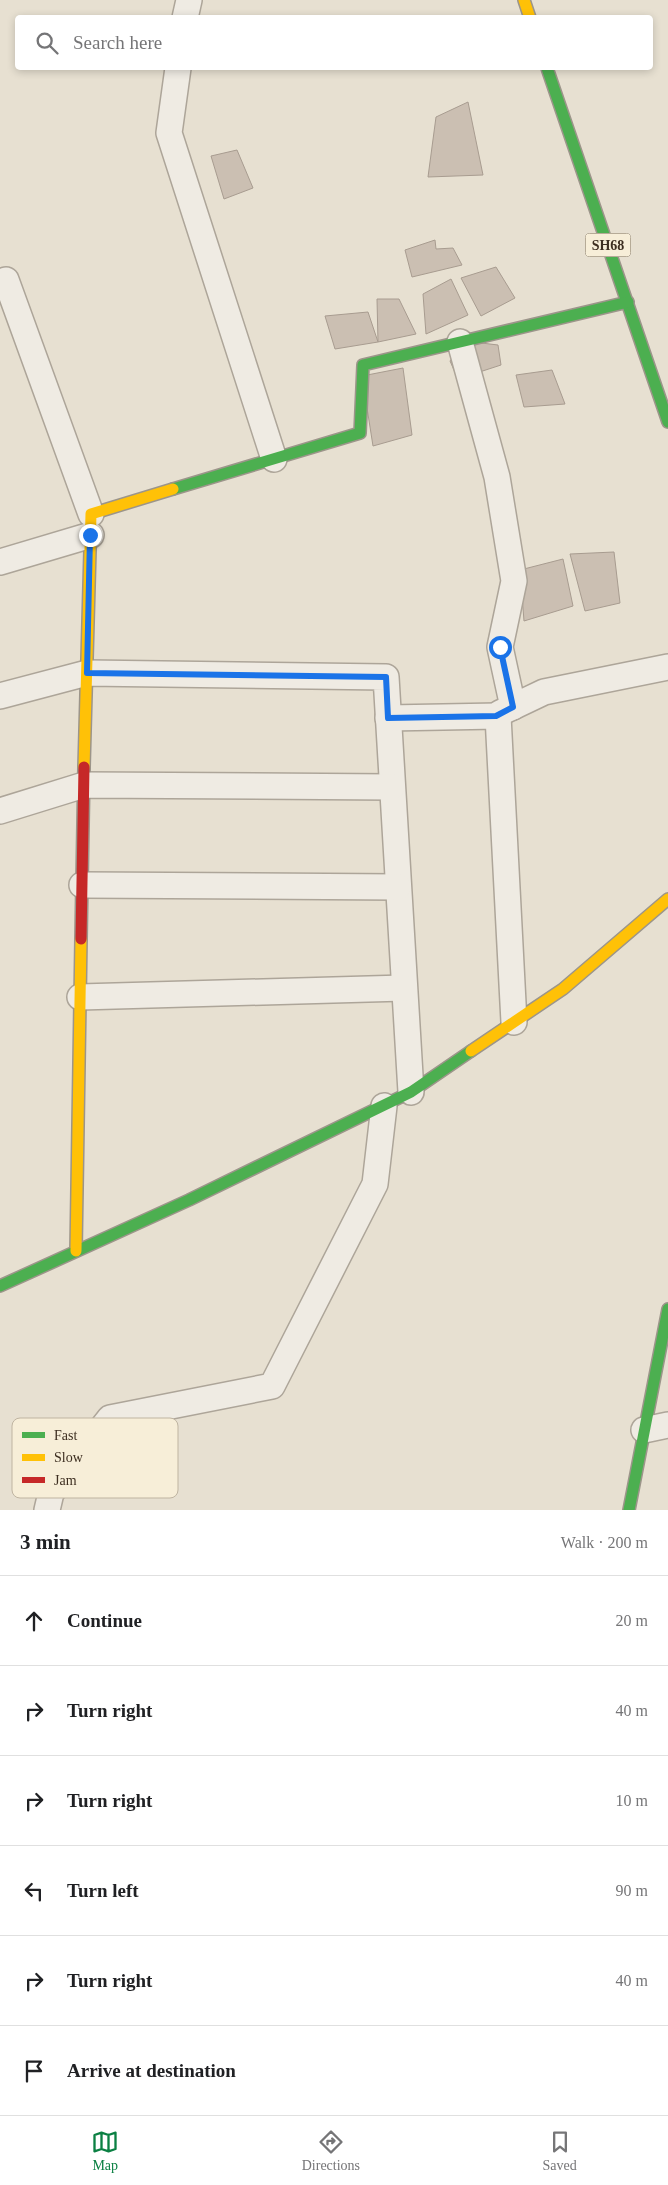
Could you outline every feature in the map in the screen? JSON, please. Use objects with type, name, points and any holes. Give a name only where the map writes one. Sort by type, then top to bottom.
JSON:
[{"type":"street","points":[[186,15],[189,0]]},
{"type":"street","points":[[524,0],[529,15]]},
{"type":"street","points":[[178,70],[169,133],[274,459]]},
{"type":"street","name":"SH68","points":[[548,70],[668,422]]},
{"type":"street","points":[[6,280],[91,525],[84,785],[76,1251]]},
{"type":"street","points":[[0,562],[91,525],[274,459],[360,433],[363,366],[628,302]]},
{"type":"street","points":[[460,342],[497,477],[514,581],[500,647],[504,711]]},
{"type":"street","points":[[514,1022],[498,716],[504,711],[544,692],[668,667]]},
{"type":"street","points":[[0,696],[87,673],[386,677],[411,1092]]},
{"type":"street","points":[[388,718],[504,711]]},
{"type":"street","points":[[0,811],[84,785],[392,787]]},
{"type":"street","points":[[82,885],[398,887]]},
{"type":"street","points":[[0,1286],[189,1200],[411,1092],[563,989],[668,899]]},
{"type":"street","points":[[80,997],[404,988]]},
{"type":"street","points":[[110,1418],[272,1386],[375,1184],[384,1106]]},
{"type":"street","points":[[629,1510],[667,1323]]},
{"type":"street","points":[[644,1430],[668,1425]]},
{"type":"building","points":[[468,102],[483,175],[428,177],[436,117]]},
{"type":"building","points":[[237,150],[253,188],[224,199],[211,156]]},
{"type":"building","points":[[435,240],[436,249],[453,248],[462,265],[412,277],[405,250]]},
{"type":"building","points":[[496,267],[515,298],[481,316],[461,278]]},
{"type":"building","points":[[451,279],[468,315],[426,334],[423,294]]},
{"type":"building","points":[[377,299],[399,299],[416,334],[378,342]]},
{"type":"building","points":[[368,312],[378,342],[335,349],[325,316]]},
{"type":"building","points":[[465,341],[498,345],[501,365],[458,379],[450,361]]},
{"type":"building","points":[[403,368],[412,435],[373,446],[362,376]]},
{"type":"building","points":[[552,370],[565,404],[524,407],[516,375]]},
{"type":"building","points":[[614,552],[620,603],[585,611],[570,554]]},
{"type":"building","points":[[563,559],[573,606],[524,621],[520,570]]},
{"type":"traffic: fast","points":[[548,70],[668,422]]},
{"type":"traffic: fast","points":[[173,489],[360,433],[363,365],[628,302]]},
{"type":"traffic: fast","points":[[0,1286],[189,1200],[411,1092],[471,1051]]},
{"type":"traffic: fast","points":[[629,1510],[668,1309]]},
{"type":"traffic: slow","points":[[524,0],[529,15]]},
{"type":"traffic: slow","points":[[84,767],[91,514],[173,489]]},
{"type":"traffic: slow","points":[[471,1051],[563,989],[668,899]]},
{"type":"traffic: slow","points":[[76,1251],[81,939]]},
{"type":"traffic: jam","points":[[81,939],[84,767]]},
{"type":"route","points":[[90,535],[87,673],[386,677],[388,718],[496,716],[513,707],[500,647]]}]
